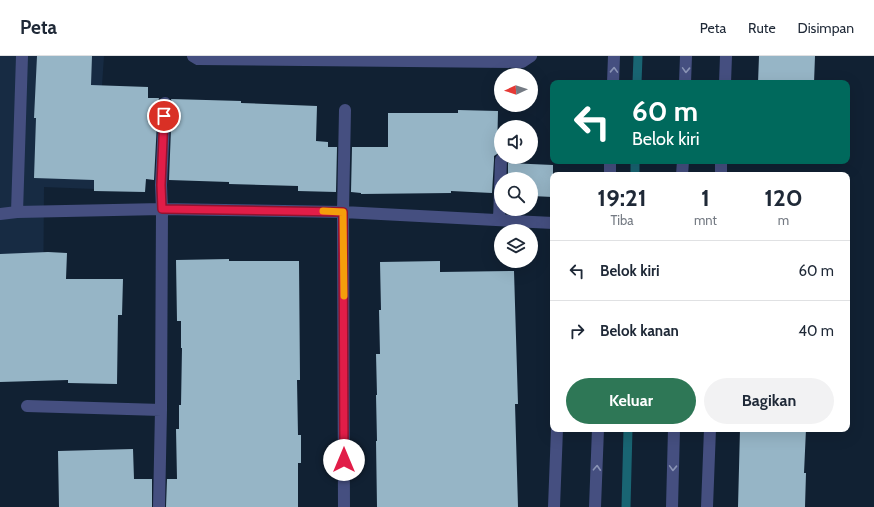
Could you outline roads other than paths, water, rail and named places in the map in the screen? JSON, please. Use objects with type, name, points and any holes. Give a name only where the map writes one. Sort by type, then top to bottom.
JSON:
[{"type":"street","points":[[17,212],[22,56]]},
{"type":"street","points":[[193,56],[198,59],[522,62],[531,56]]},
{"type":"street","points":[[613,80],[614,56]]},
{"type":"street","points":[[685,80],[686,56]]},
{"type":"street","points":[[725,80],[726,56]]},
{"type":"street","points":[[159,507],[161,410],[161,185],[164,103]]},
{"type":"street","points":[[344,507],[343,212],[345,110]]},
{"type":"street","points":[[499,220],[501,164]]},
{"type":"street","points":[[0,214],[17,212],[162,209],[343,212],[550,222]]},
{"type":"street","points":[[27,406],[161,410]]},
{"type":"street","points":[[554,507],[558,432]]},
{"type":"street","points":[[595,507],[598,432]]},
{"type":"street","points":[[672,507],[674,432]]},
{"type":"street","points":[[707,507],[710,432]]},
{"type":"waterway","points":[[637,80],[638,56]]},
{"type":"waterway","points":[[635,164],[635,172]]},
{"type":"waterway","points":[[626,507],[628,432]]}]
